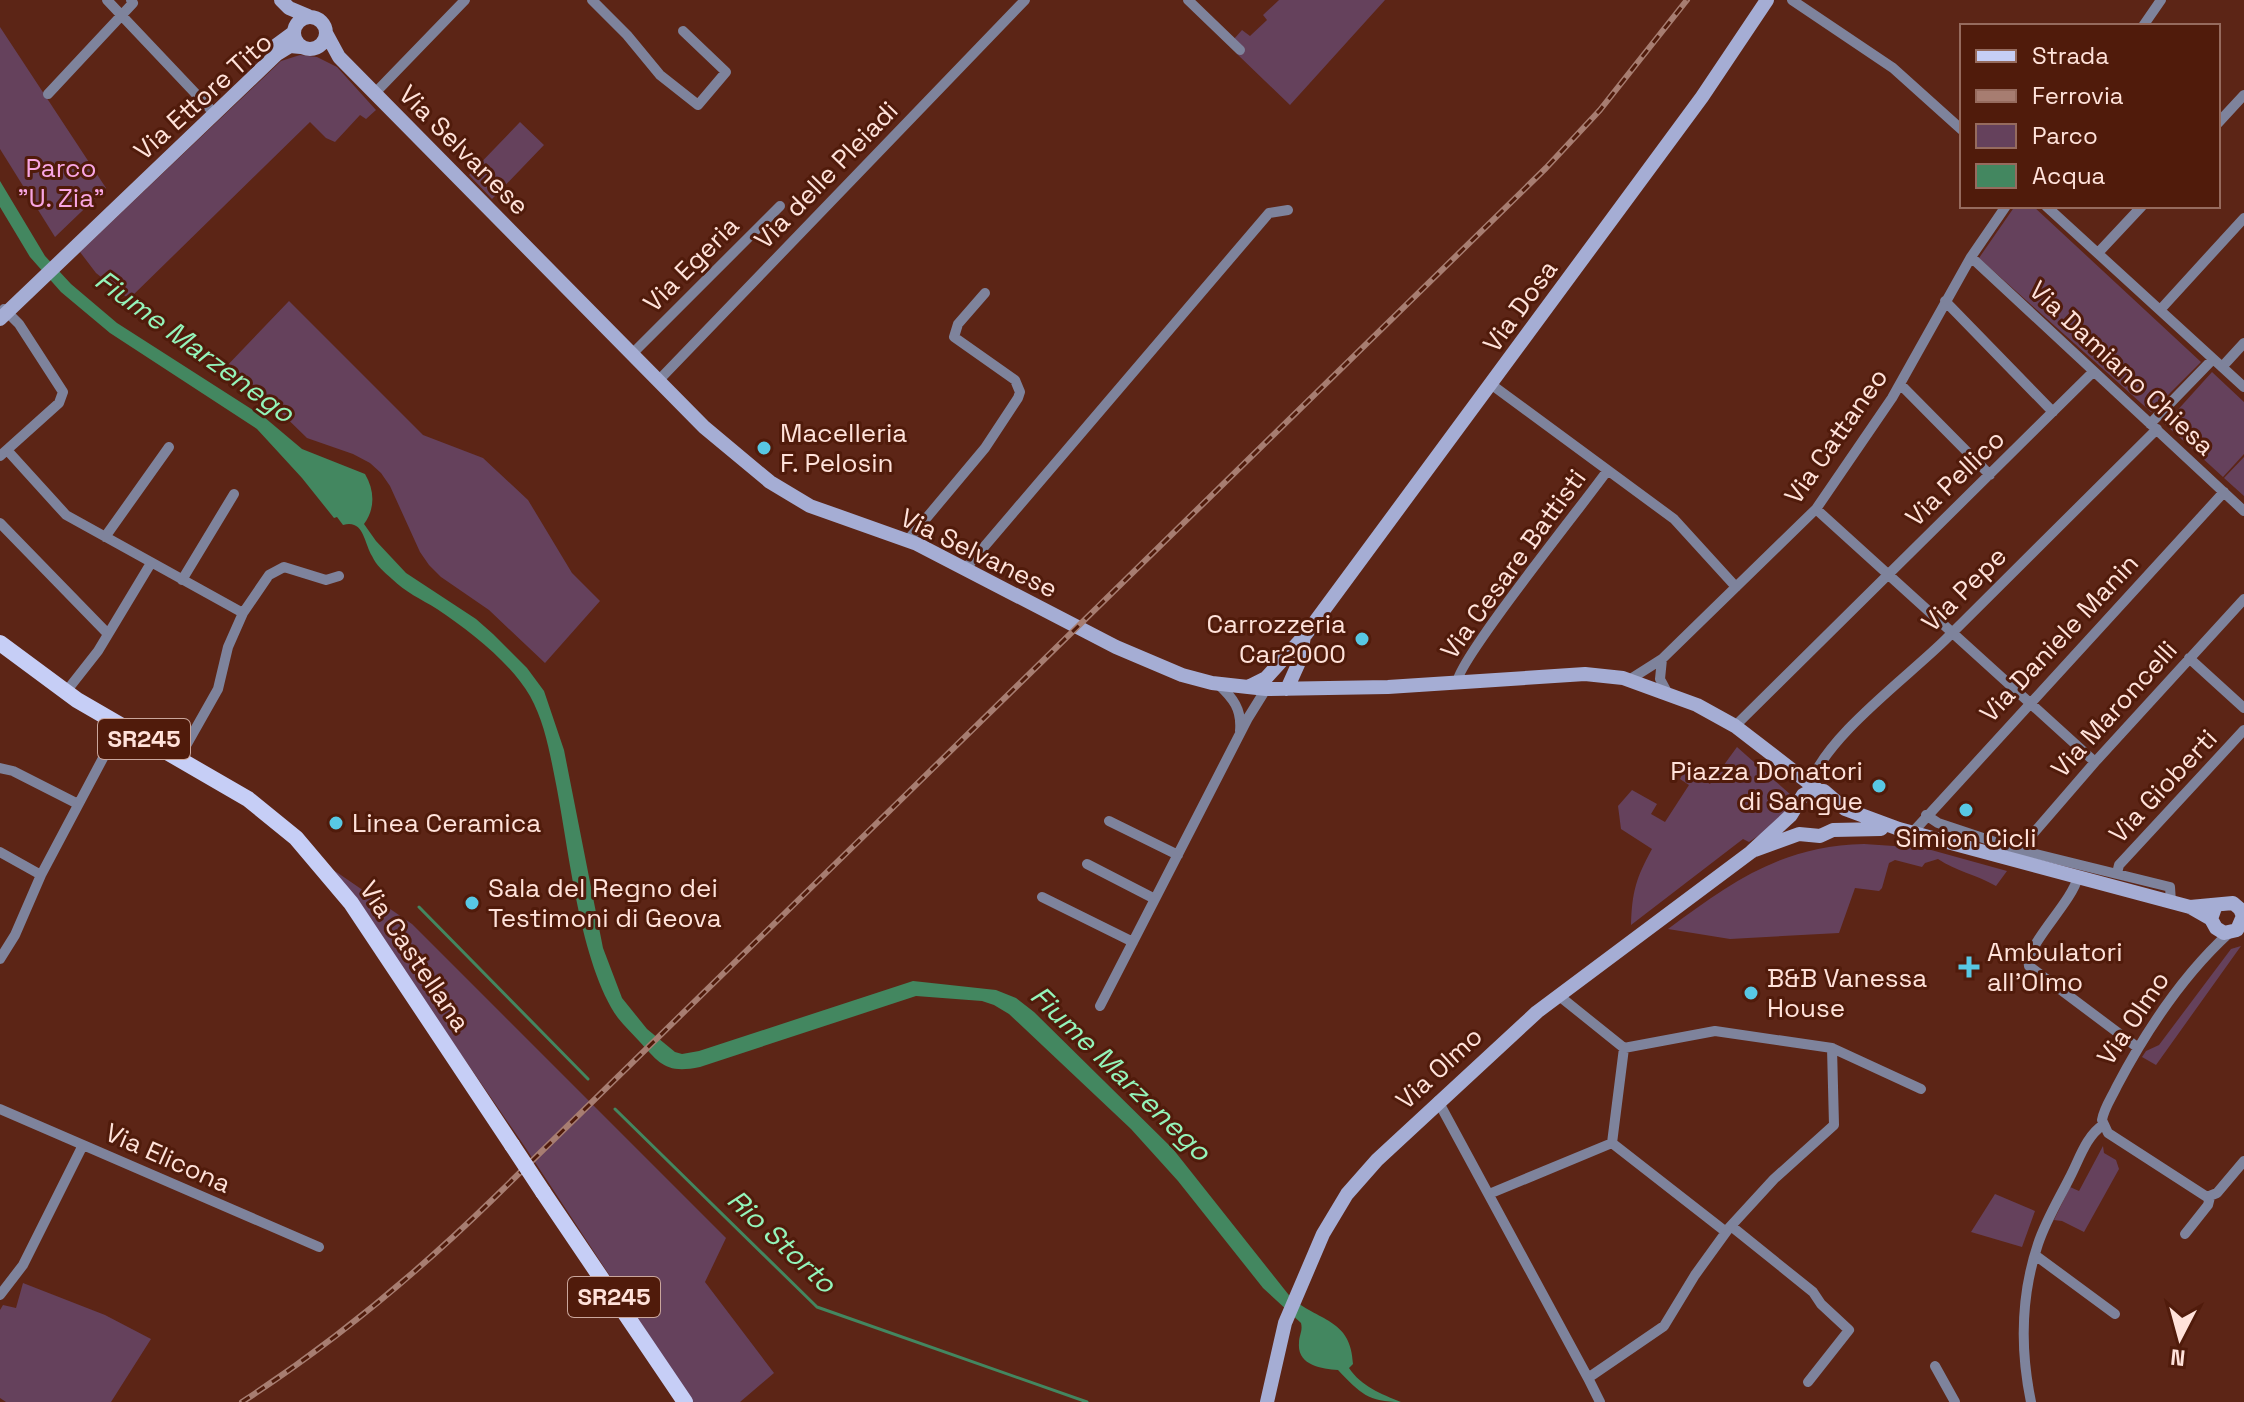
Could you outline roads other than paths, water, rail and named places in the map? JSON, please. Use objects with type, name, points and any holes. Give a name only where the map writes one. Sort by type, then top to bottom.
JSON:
[{"type":"main road","name":"Via Castellana","points":[[1,643],[65,693],[258,806],[314,856],[351,903],[685,1402]]},
{"type":"street","points":[[107,0],[212,111]]},
{"type":"street","points":[[48,94],[122,16],[133,3],[131,0]]},
{"type":"street","points":[[375,93],[465,0]]},
{"type":"street","points":[[592,0],[627,35],[660,75],[698,105],[726,72],[683,31]]},
{"type":"street","name":"Via delle Pleiadi","points":[[659,380],[1025,0]]},
{"type":"street","points":[[1188,0],[1240,50]]},
{"type":"street","name":"Via Dosa","points":[[1243,688],[1266,678],[1304,636],[1702,97],[1767,0]]},
{"type":"street","points":[[1792,0],[1893,68],[1960,128]]},
{"type":"street","points":[[2144,24],[2161,0]]},
{"type":"street","points":[[285,4],[299,24],[308,48],[324,41],[326,33]]},
{"type":"street","name":"Via Selvanese","points":[[299,24],[321,21],[339,57],[704,427],[770,482],[832,515],[908,540],[1116,647],[1182,675],[1218,684],[1266,689],[1457,683],[1585,674],[1637,682],[1697,705],[1735,726],[1814,787]]},
{"type":"street","name":"Via Ettore Tito","points":[[3,312],[299,24]]},
{"type":"street","name":"Via Ettore Tito","points":[[212,111],[277,54],[290,46],[308,48]]},
{"type":"street","name":"Via Selvanese","points":[[308,48],[323,49],[339,57]]},
{"type":"street","points":[[2220,121],[2244,95]]},
{"type":"street","name":"Via Egeria","points":[[633,353],[780,206]]},
{"type":"street","name":"Via Cattaneo","points":[[1637,682],[1816,509],[1900,384],[1971,257],[2005,208]]},
{"type":"street","points":[[2048,208],[2244,387]]},
{"type":"street","points":[[2098,253],[2140,208]]},
{"type":"street","points":[[966,568],[1269,213],[1288,210]]},
{"type":"street","points":[[2160,310],[2244,218]]},
{"type":"street","name":"Via Damiano Chiesa","points":[[1971,257],[2244,511]]},
{"type":"street","points":[[908,540],[985,448],[1020,392],[1015,380],[954,337],[958,324],[985,293]]},
{"type":"street","points":[[1945,301],[2053,412]]},
{"type":"street","points":[[3,312],[63,392],[59,403],[3,453],[66,515],[243,613]]},
{"type":"street","points":[[2222,367],[2244,343]]},
{"type":"street","name":"Via Pepe","points":[[1814,787],[1823,758],[1841,738],[1952,632],[2153,426],[2213,359]]},
{"type":"street","name":"Via Pellico","points":[[1735,726],[2093,372]]},
{"type":"street","points":[[1900,384],[1990,475]]},
{"type":"street","name":"Via Cesare Battisti","points":[[1492,385],[1674,519],[1736,587]]},
{"type":"street","points":[[105,537],[169,447]]},
{"type":"street","name":"Via Cesare Battisti","points":[[1457,683],[1457,676],[1482,639],[1607,471]]},
{"type":"street","name":"Via Daniele Manin","points":[[1905,831],[1926,815],[2224,492]]},
{"type":"street","points":[[182,580],[234,494]]},
{"type":"street","points":[[1816,509],[2095,762]]},
{"type":"street","points":[[0,523],[108,634]]},
{"type":"street","points":[[65,693],[86,668],[151,563]]},
{"type":"street","points":[[179,758],[218,689],[231,637],[269,575],[284,567],[326,580],[339,576]]},
{"type":"street","name":"Via Maroncelli","points":[[2018,854],[2095,762],[2244,599]]},
{"type":"street","points":[[1287,689],[1300,660],[1304,636]]},
{"type":"street","points":[[1284,656],[1282,671],[1287,689]]},
{"type":"street","points":[[2189,658],[2244,708]]},
{"type":"street","points":[[1662,659],[1660,679],[1667,692]]},
{"type":"street","points":[[1300,660],[1309,678],[1319,688]]},
{"type":"street","points":[[1218,684],[1240,712],[1240,733]]},
{"type":"street","points":[[1100,1006],[1240,733],[1266,689]]},
{"type":"street","points":[[1,955],[23,920],[41,875],[120,726]]},
{"type":"street","name":"Via Gioberti","points":[[2117,873],[2119,865],[2244,730]]},
{"type":"street","name":"Via Selvanese","points":[[1753,741],[1793,785],[1796,806]]},
{"type":"street","points":[[0,768],[13,771],[78,804]]},
{"type":"street","name":"Via Olmo","points":[[1267,1402],[1285,1323],[1323,1234],[1347,1194],[1377,1160],[1438,1101],[1558,995],[1751,852],[1814,787],[1830,794],[1839,804],[1859,816],[1905,831],[2117,873],[2170,887],[2171,902]]},
{"type":"street","points":[[1833,830],[1840,818],[1839,804]]},
{"type":"street","points":[[1796,806],[1797,824],[1806,833]]},
{"type":"street","name":"Via Olmo","points":[[1926,815],[1936,822],[2078,877],[2217,912]]},
{"type":"street","points":[[1109,821],[1178,855]]},
{"type":"street","name":"Via Olmo","points":[[1751,852],[1806,833],[1820,836],[1833,830],[1905,831]]},
{"type":"street","points":[[0,852],[41,875]]},
{"type":"street","points":[[1087,864],[1155,899]]},
{"type":"street","points":[[2078,877],[2070,896],[2029,954],[2029,966],[2137,1047]]},
{"type":"street","points":[[1042,897],[1133,942]]},
{"type":"street","points":[[2237,905],[2241,919],[2220,932],[2217,912],[2237,905]]},
{"type":"street","points":[[2209,952],[2217,912]]},
{"type":"street","name":"Via Olmo","points":[[2031,1402],[2024,1363],[2024,1327],[2027,1292],[2045,1227],[2090,1138],[2103,1125],[2103,1113],[2137,1047],[2209,952],[2241,919]]},
{"type":"street","points":[[1558,995],[1624,1048],[1715,1031],[1832,1048],[1921,1089]]},
{"type":"street","points":[[1612,1143],[1624,1048]]},
{"type":"street","points":[[1588,1378],[1664,1326],[1728,1229],[1774,1179],[1834,1125],[1832,1048]]},
{"type":"street","points":[[1438,1101],[1600,1402]]},
{"type":"street","name":"Via Elicona","points":[[0,1109],[319,1247]]},
{"type":"street","points":[[2103,1125],[2113,1136],[2210,1197]]},
{"type":"street","points":[[1489,1194],[1612,1143]]},
{"type":"street","points":[[1612,1143],[1813,1292],[1821,1304],[1849,1330],[1808,1382]]},
{"type":"street","points":[[0,1295],[23,1265],[83,1145]]},
{"type":"street","points":[[2185,1234],[2208,1205],[2210,1197],[2244,1161]]},
{"type":"street","points":[[2035,1255],[2115,1314]]},
{"type":"street","points":[[1935,1366],[1955,1402]]},
{"type":"water","name":"Fiume Marzenego","points":[[0,181],[45,256],[71,284],[117,323],[264,417],[302,449],[365,474],[371,487],[372,500],[364,524],[376,541],[406,573],[476,619],[527,668],[544,691],[564,750],[603,948],[622,998],[647,1029],[675,1052],[682,1054],[913,981],[996,990],[1016,998],[1173,1149],[1292,1299],[1341,1330],[1351,1350],[1353,1364],[1349,1368],[1359,1380],[1401,1402],[1372,1398],[1338,1370],[1318,1367],[1306,1361],[1299,1350],[1301,1323],[1263,1288],[1178,1181],[1131,1129],[1009,1014],[994,1005],[982,1001],[916,996],[700,1067],[671,1068],[659,1061],[618,1018],[594,968],[578,906],[546,739],[540,717],[522,683],[476,637],[402,588],[383,571],[359,529],[355,525],[343,525],[337,517],[334,518],[257,429],[110,333],[61,292],[30,257],[0,207]]},
{"type":"waterway","name":"Rio Storto","points":[[419,907],[588,1079]]},
{"type":"waterway","name":"Rio Storto","points":[[615,1109],[817,1307],[1087,1402]]},
{"type":"railway","points":[[242,1402],[372,1307],[493,1199],[1546,168],[1600,110],[1687,0]]},
{"type":"place","name":"Macelleria F. Pelosin","points":[[764,448]]},
{"type":"place","name":"Carrozzeria Car2000","points":[[1362,639]]},
{"type":"place","name":"Piazza Donatori di Sangue","points":[[1879,786]]},
{"type":"place","name":"Simion Cicli","points":[[1966,810]]},
{"type":"place","name":"Linea Ceramica","points":[[336,823]]},
{"type":"place","name":"Sala del Regno dei Testimoni di Geova","points":[[472,903]]},
{"type":"place","name":"Ambulatori all'Olmo","points":[[1969,967]]},
{"type":"place","name":"B&B Vanessa House","points":[[1751,993]]},
{"type":"park label","name":"Parco \"U. Zia\"","points":[[61,183]]}]
